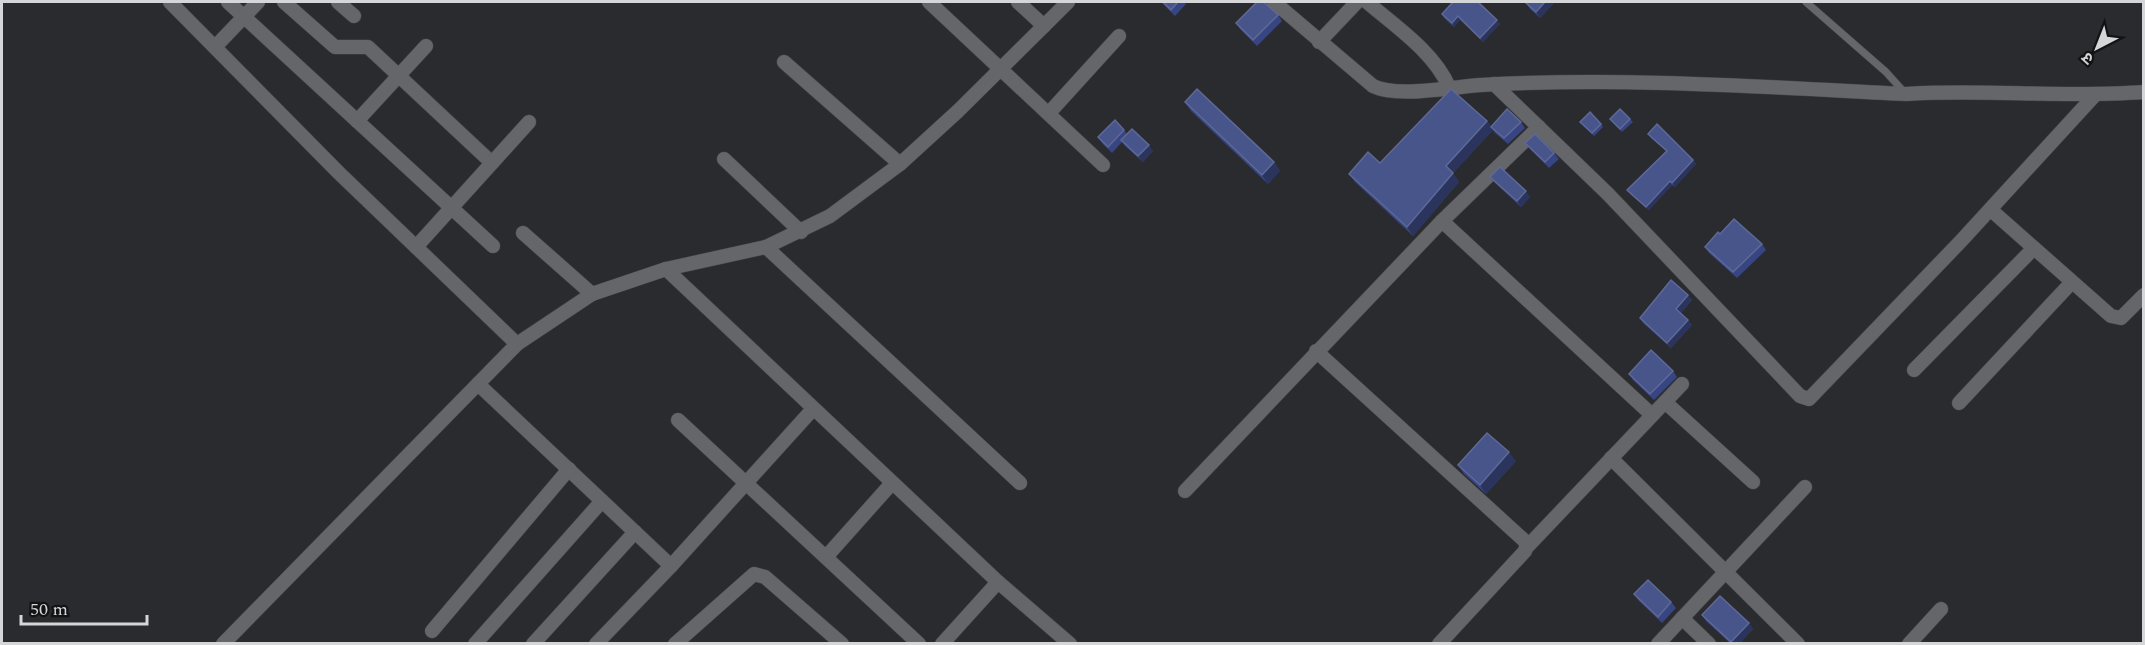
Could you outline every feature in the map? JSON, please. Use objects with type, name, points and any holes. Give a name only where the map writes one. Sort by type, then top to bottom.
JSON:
[{"type":"street","points":[[170,2],[416,247],[517,344]]},
{"type":"street","points":[[228,2],[493,246]]},
{"type":"street","points":[[215,47],[258,2]]},
{"type":"street","points":[[284,2],[335,47],[366,46],[492,162]]},
{"type":"street","points":[[338,2],[354,16]]},
{"type":"street","points":[[929,2],[1103,165]]},
{"type":"street","points":[[1018,2],[1044,26]]},
{"type":"street","points":[[223,644],[517,344],[592,294],[666,269],[766,247],[801,232],[864,193],[900,164],[1068,2]]},
{"type":"street","points":[[1274,2],[1318,42],[1382,90],[1494,84],[1712,85],[1906,94],[1940,92],[2095,95],[2144,92]]},
{"type":"street","points":[[1318,42],[1357,2]]},
{"type":"street","points":[[1368,2],[1423,52],[1437,67],[1449,87]]},
{"type":"street","points":[[1048,113],[1119,36]]},
{"type":"street","points":[[357,121],[426,46]]},
{"type":"street","points":[[784,62],[900,164]]},
{"type":"street","points":[[1494,84],[1608,194],[1804,398],[1813,396],[1991,210],[2095,95]]},
{"type":"street","points":[[416,247],[529,122]]},
{"type":"street","points":[[1185,491],[1442,221],[1539,127]]},
{"type":"street","points":[[724,159],[801,232]]},
{"type":"street","points":[[1991,210],[2116,319],[2126,314],[2144,295]]},
{"type":"street","points":[[1442,221],[1652,415]]},
{"type":"street","points":[[523,234],[592,294]]},
{"type":"street","points":[[766,247],[1020,483]]},
{"type":"street","points":[[1914,370],[2034,248]]},
{"type":"street","points":[[666,269],[998,582],[1070,644]]},
{"type":"street","points":[[1959,403],[2072,282]]},
{"type":"street","points":[[1316,351],[1526,540],[1527,547]]},
{"type":"street","points":[[478,384],[671,566]]},
{"type":"street","points":[[1440,644],[1527,547],[1682,384]]},
{"type":"street","points":[[1665,402],[1752,482]]},
{"type":"street","points":[[596,644],[671,566],[813,409]]},
{"type":"street","points":[[678,420],[919,644]]},
{"type":"street","points":[[1611,458],[1798,644]]},
{"type":"street","points":[[432,631],[568,470]]},
{"type":"street","points":[[826,557],[892,483]]},
{"type":"street","points":[[1658,644],[1805,487]]},
{"type":"street","points":[[475,644],[602,501]]},
{"type":"street","points":[[533,644],[635,532]]},
{"type":"street","points":[[675,644],[754,574],[765,577],[842,644]]},
{"type":"street","points":[[942,644],[998,582]]},
{"type":"street","points":[[1909,644],[1941,609]]},
{"type":"street","points":[[1682,618],[1709,644]]},
{"type":"lane","points":[[1806,2],[1886,72],[1906,94]]},
{"type":"building","points":[[1163,2],[1178,2],[1171,10]]},
{"type":"building","points":[[1257,2],[1264,2],[1278,15],[1253,40],[1236,23]]},
{"type":"building","points":[[1453,2],[1478,2],[1497,20],[1480,38],[1458,16],[1452,23],[1442,14]]},
{"type":"building","points":[[1527,2],[1545,2],[1536,12]]},
{"type":"building","points":[[1197,89],[1274,162],[1262,175],[1185,102]]},
{"type":"building","points":[[1451,89],[1487,121],[1446,166],[1453,173],[1407,227],[1349,174],[1368,152],[1380,163]]},
{"type":"building","points":[[1507,109],[1521,122],[1504,138],[1491,127]]},
{"type":"building","points":[[1620,109],[1630,119],[1620,129],[1610,119]]},
{"type":"building","points":[[1590,112],[1601,124],[1592,133],[1580,122]]},
{"type":"building","points":[[1115,120],[1124,130],[1108,147],[1098,137]]},
{"type":"building","points":[[1657,124],[1693,160],[1646,207],[1627,190],[1667,151],[1648,134]]},
{"type":"building","points":[[1132,129],[1149,145],[1138,156],[1121,140]]},
{"type":"building","points":[[1535,134],[1554,153],[1545,162],[1525,143]]},
{"type":"building","points":[[1500,167],[1526,191],[1517,201],[1490,177]]},
{"type":"building","points":[[1734,219],[1762,244],[1733,272],[1705,247]]},
{"type":"building","points":[[1671,280],[1688,295],[1676,309],[1688,320],[1667,343],[1640,318]]},
{"type":"building","points":[[1651,350],[1673,371],[1650,394],[1629,374]]},
{"type":"building","points":[[1487,433],[1509,452],[1480,485],[1458,465]]},
{"type":"building","points":[[1648,580],[1671,602],[1658,617],[1634,594]]},
{"type":"building","points":[[1720,596],[1749,623],[1731,642],[1702,615]]}]
